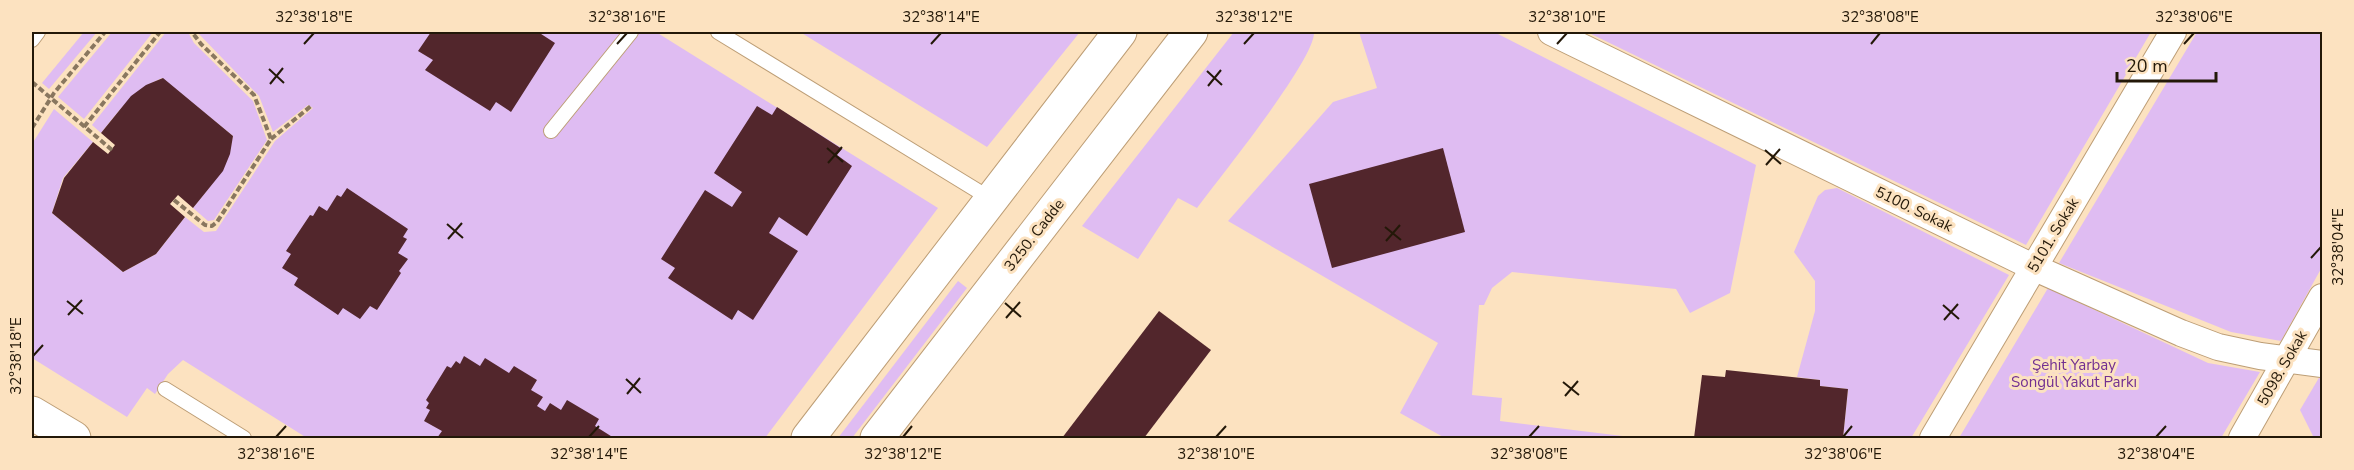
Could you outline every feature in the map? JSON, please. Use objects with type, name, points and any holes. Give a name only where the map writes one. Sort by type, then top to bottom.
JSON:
[{"type":"street","points":[[808,438],[1120,32]]},
{"type":"street","name":"3250. Cadde","points":[[877,438],[1191,32]]},
{"type":"street","name":"5100. Sokak","points":[[1551,32],[2034,267],[2181,333],[2218,347],[2260,356],[2322,364]]},
{"type":"street","name":"5101. Sokak","points":[[1933,438],[2173,32]]},
{"type":"street","name":"5098. Sokak","points":[[2242,438],[2322,297]]},
{"type":"street","points":[[32,413],[74,438]]},
{"type":"lane","points":[[32,40],[38,32]]},
{"type":"lane","points":[[551,131],[631,32]]},
{"type":"lane","points":[[718,32],[991,198]]},
{"type":"lane","points":[[165,389],[244,438]]},
{"type":"path","points":[[32,128],[50,98],[105,32]]},
{"type":"path","points":[[84,127],[160,32]]},
{"type":"path","points":[[192,32],[201,44],[254,95],[271,139]]},
{"type":"path","points":[[32,82],[112,150]]},
{"type":"path","points":[[174,200],[205,225],[212,226],[217,222],[271,139],[311,106]]},
{"type":"green space","points":[[84,32],[97,32],[49,89],[42,83]]},
{"type":"green space","points":[[112,32],[153,32],[84,119],[58,97]]},
{"type":"green space","points":[[166,32],[188,32],[194,43],[253,101],[267,140],[214,220],[208,221],[193,208],[223,166],[233,136],[162,78],[135,95],[101,133],[92,125]]},
{"type":"green space","points":[[197,32],[656,32],[938,208],[765,438],[307,438],[183,360],[168,374],[155,394],[147,388],[127,417],[32,358],[32,144],[54,109],[93,142],[63,178],[52,213],[123,272],[156,254],[185,217],[204,232],[216,231],[275,141],[313,108],[308,105],[273,132],[259,96]]},
{"type":"green space","points":[[800,32],[1080,32],[987,147]]},
{"type":"green space","points":[[1234,32],[1314,32],[1300,67],[1284,92],[1197,208],[1178,198],[1138,259],[1082,226]]},
{"type":"green space","points":[[1359,32],[1494,32],[1756,165],[1730,293],[1690,313],[1676,289],[1512,272],[1492,288],[1484,305],[1479,305],[1472,395],[1502,398],[1500,421],[1639,438],[1445,438],[1400,413],[1438,343],[1228,221],[1333,102],[1377,88]]},
{"type":"green space","points":[[1587,32],[2151,32],[2026,245]]},
{"type":"green space","points":[[2197,32],[2322,32],[2322,267],[2281,341],[2231,332],[2059,263]]},
{"type":"green space","points":[[1837,188],[2009,275],[1911,438],[1843,438],[1848,389],[1820,386],[1820,380],[1797,377],[1815,311],[1815,281],[1794,252],[1818,196],[1825,190]]},
{"type":"green space","points":[[958,281],[967,288],[852,438],[838,438]]},
{"type":"green space","name":"Şehit Yarbay Songül Yakut Parkı","points":[[2048,288],[2208,363],[2260,372],[2221,438],[1959,438]]},
{"type":"green space","points":[[2320,376],[2322,377],[2322,438],[2314,438],[2300,410]]},
{"type":"building","points":[[431,32],[538,32],[555,43],[511,112],[496,102],[490,111],[425,70],[433,60],[418,51]]},
{"type":"building","points":[[163,78],[233,136],[230,154],[223,171],[193,208],[178,195],[170,204],[185,217],[156,254],[123,272],[52,213],[64,178],[93,142],[108,154],[115,145],[101,133],[131,96],[146,85]]},
{"type":"building","points":[[757,106],[772,115],[777,107],[842,149],[837,155],[852,166],[807,236],[779,217],[769,233],[798,251],[753,320],[738,310],[732,320],[668,278],[675,268],[661,259],[705,190],[732,207],[742,192],[714,173]]},
{"type":"building","points":[[1443,148],[1465,232],[1332,268],[1309,184]]},
{"type":"building","points":[[347,188],[408,229],[403,237],[407,239],[398,253],[408,259],[399,271],[401,273],[377,310],[370,306],[360,319],[343,308],[338,315],[294,285],[298,278],[282,268],[291,254],[286,251],[310,215],[313,216],[319,206],[327,211],[337,195],[341,197]]},
{"type":"building","points":[[1159,311],[1211,350],[1144,438],[1062,438]]},
{"type":"building","points":[[464,356],[480,366],[485,358],[509,373],[514,366],[537,380],[531,390],[543,397],[537,406],[545,411],[550,403],[561,410],[567,400],[599,419],[595,426],[614,438],[437,438],[442,431],[424,421],[430,410],[426,408],[429,403],[426,400],[447,366],[451,368],[456,361],[460,364]]},
{"type":"building","points":[[1726,370],[1820,380],[1820,386],[1848,389],[1843,438],[1694,438],[1702,375],[1725,377]]}]
